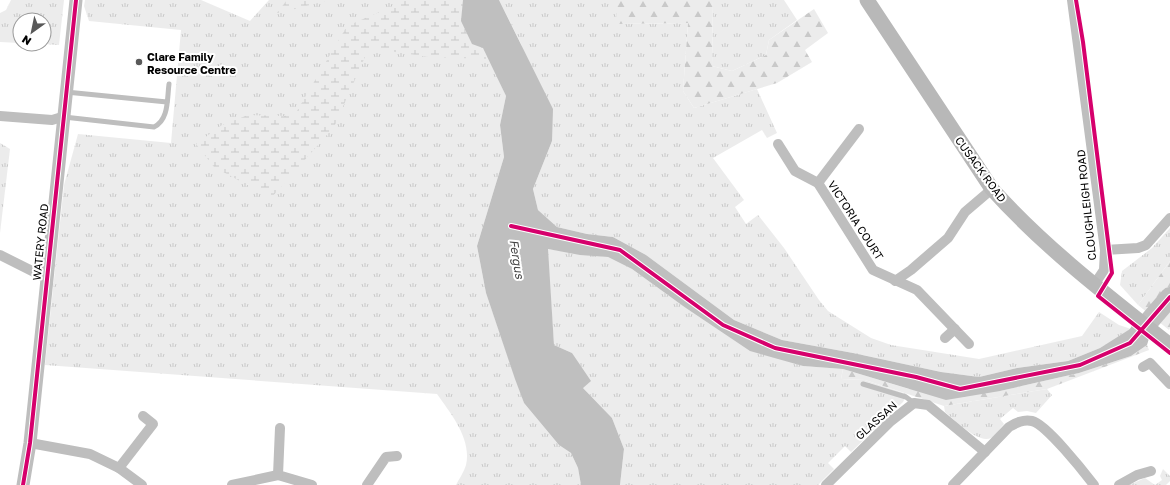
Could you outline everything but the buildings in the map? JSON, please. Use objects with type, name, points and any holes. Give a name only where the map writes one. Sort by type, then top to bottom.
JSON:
[{"type":"main road","name":"CUSACK ROAD","points":[[867,0],[992,189],[1036,234],[1094,285],[1126,312],[1165,341]]},
{"type":"street","name":"WATERY ROAD","points":[[23,485],[30,443],[62,117],[76,0]]},
{"type":"street","name":"CLOUGHLEIGH ROAD","points":[[1072,0],[1105,250],[1104,270],[1094,285]]},
{"type":"street","points":[[0,116],[52,120],[62,117]]},
{"type":"street","name":"VICTORIA COURT","points":[[818,183],[855,143],[859,128]]},
{"type":"street","name":"VICTORIA COURT","points":[[778,144],[795,171],[818,183],[873,270],[917,290],[969,344]]},
{"type":"street","points":[[895,281],[911,270],[948,238],[965,212],[992,189]]},
{"type":"street","points":[[1105,250],[1138,248],[1146,244],[1170,218]]},
{"type":"street","points":[[0,255],[46,278]]},
{"type":"street","points":[[945,338],[955,329]]},
{"type":"street","points":[[1143,367],[1150,363],[1170,384]]},
{"type":"street","name":"GLASSAN","points":[[826,485],[891,421],[914,403],[928,405],[985,452]]},
{"type":"street","points":[[119,468],[153,424],[143,416]]},
{"type":"street","points":[[953,485],[1009,427],[1020,421],[1033,421],[1050,434],[1094,485]]},
{"type":"street","points":[[278,475],[280,428]]},
{"type":"street","points":[[30,443],[90,454],[119,468],[142,485]]},
{"type":"street","points":[[368,485],[386,457],[397,456]]},
{"type":"street","points":[[1119,485],[1151,471]]},
{"type":"street","points":[[232,485],[278,475],[312,485]]},
{"type":"lane","points":[[62,117],[154,126],[161,124],[164,118],[169,84]]},
{"type":"lane","points":[[65,92],[166,102]]},
{"type":"lane","points":[[863,384],[906,397],[914,403]]},
{"type":"green space","points":[[11,0],[64,0],[59,45],[52,45],[52,12],[12,12],[12,43],[0,42],[0,13],[6,10]]},
{"type":"green space","points":[[85,0],[201,0],[250,21],[269,0],[463,0],[506,96],[500,125],[504,157],[477,246],[486,293],[524,403],[559,445],[571,453],[578,468],[581,485],[456,485],[466,465],[466,446],[454,418],[437,394],[45,365],[64,185],[78,134],[171,143],[181,30],[89,21],[84,6]]},
{"type":"green space","points":[[287,0],[329,0],[276,14]]},
{"type":"green space","points":[[407,0],[463,0],[489,59],[428,57],[369,48],[334,127],[271,198],[214,167],[196,144],[222,125],[248,115],[294,116],[347,26]]},
{"type":"green space","points":[[499,0],[617,0],[617,24],[688,23],[683,91],[694,108],[757,89],[777,133],[767,138],[762,130],[713,158],[744,200],[735,207],[746,224],[758,215],[784,248],[828,311],[871,338],[891,345],[979,359],[1082,336],[1099,312],[1119,325],[1131,329],[1100,348],[1068,361],[1017,368],[979,377],[941,372],[853,353],[782,340],[734,320],[646,255],[613,237],[587,234],[557,227],[538,210],[533,189],[552,141],[521,44]]},
{"type":"green space","points":[[617,0],[713,0],[712,66],[732,71],[766,55],[769,40],[814,9],[828,33],[805,50],[812,62],[777,83],[694,108],[683,91],[688,23],[616,24]]},
{"type":"green space","points":[[713,0],[784,0],[797,20],[769,40],[766,55],[732,71],[712,66]]},
{"type":"green space","points":[[0,143],[10,149],[0,233]]},
{"type":"green space","points":[[1170,228],[1170,261],[1138,305],[1120,285],[1122,271],[1152,248]]},
{"type":"green space","points":[[547,249],[608,257],[632,269],[683,306],[803,366],[843,369],[841,379],[865,380],[907,394],[903,402],[851,452],[845,446],[828,463],[834,469],[818,485],[620,485],[624,449],[612,418],[583,388],[572,353],[554,345]]},
{"type":"green space","points":[[1170,261],[1170,328],[1169,330],[1138,305]]},
{"type":"green space","points":[[1147,345],[1149,350],[1047,389],[944,406],[865,380],[841,379],[843,369],[909,389],[1000,391],[1079,373],[1131,356]]},
{"type":"green space","points":[[1047,389],[1052,395],[1036,413],[1027,411],[1018,412],[1013,408],[1000,419],[1004,424],[991,438],[980,438],[973,435],[945,412],[944,406]]},
{"type":"green space","points":[[1163,469],[1170,476],[1170,481],[1166,485],[1155,485],[1162,480],[1160,476]]},
{"type":"green space","points":[[1145,478],[1155,485],[1129,485]]},
{"type":"water","name":"Fergus","points":[[463,0],[499,0],[553,109],[552,141],[533,189],[538,210],[557,227],[587,234],[613,237],[646,255],[734,320],[782,340],[853,353],[941,372],[979,377],[1017,368],[1068,361],[1100,348],[1157,312],[1147,345],[1131,356],[1079,373],[1000,391],[946,400],[843,369],[803,366],[750,351],[683,306],[632,269],[608,257],[580,255],[548,249],[554,345],[572,353],[591,381],[583,388],[612,418],[624,449],[620,485],[581,485],[578,468],[571,453],[559,445],[524,403],[486,293],[477,246],[504,157],[500,125],[506,96],[483,48],[472,44],[461,21]]},
{"type":"waterway","points":[[1139,333],[1170,297]]},
{"type":"cycle path","points":[[23,485],[30,443],[76,0]]},
{"type":"cycle path","points":[[1076,0],[1083,42],[1112,273],[1098,296],[1170,353]]},
{"type":"cycle path","points":[[511,226],[620,250],[723,325],[775,348],[916,377],[960,389],[1080,365],[1130,343],[1170,297]]},
{"type":"place","name":"Clare Family Resource Centre","points":[[139,62]]}]
